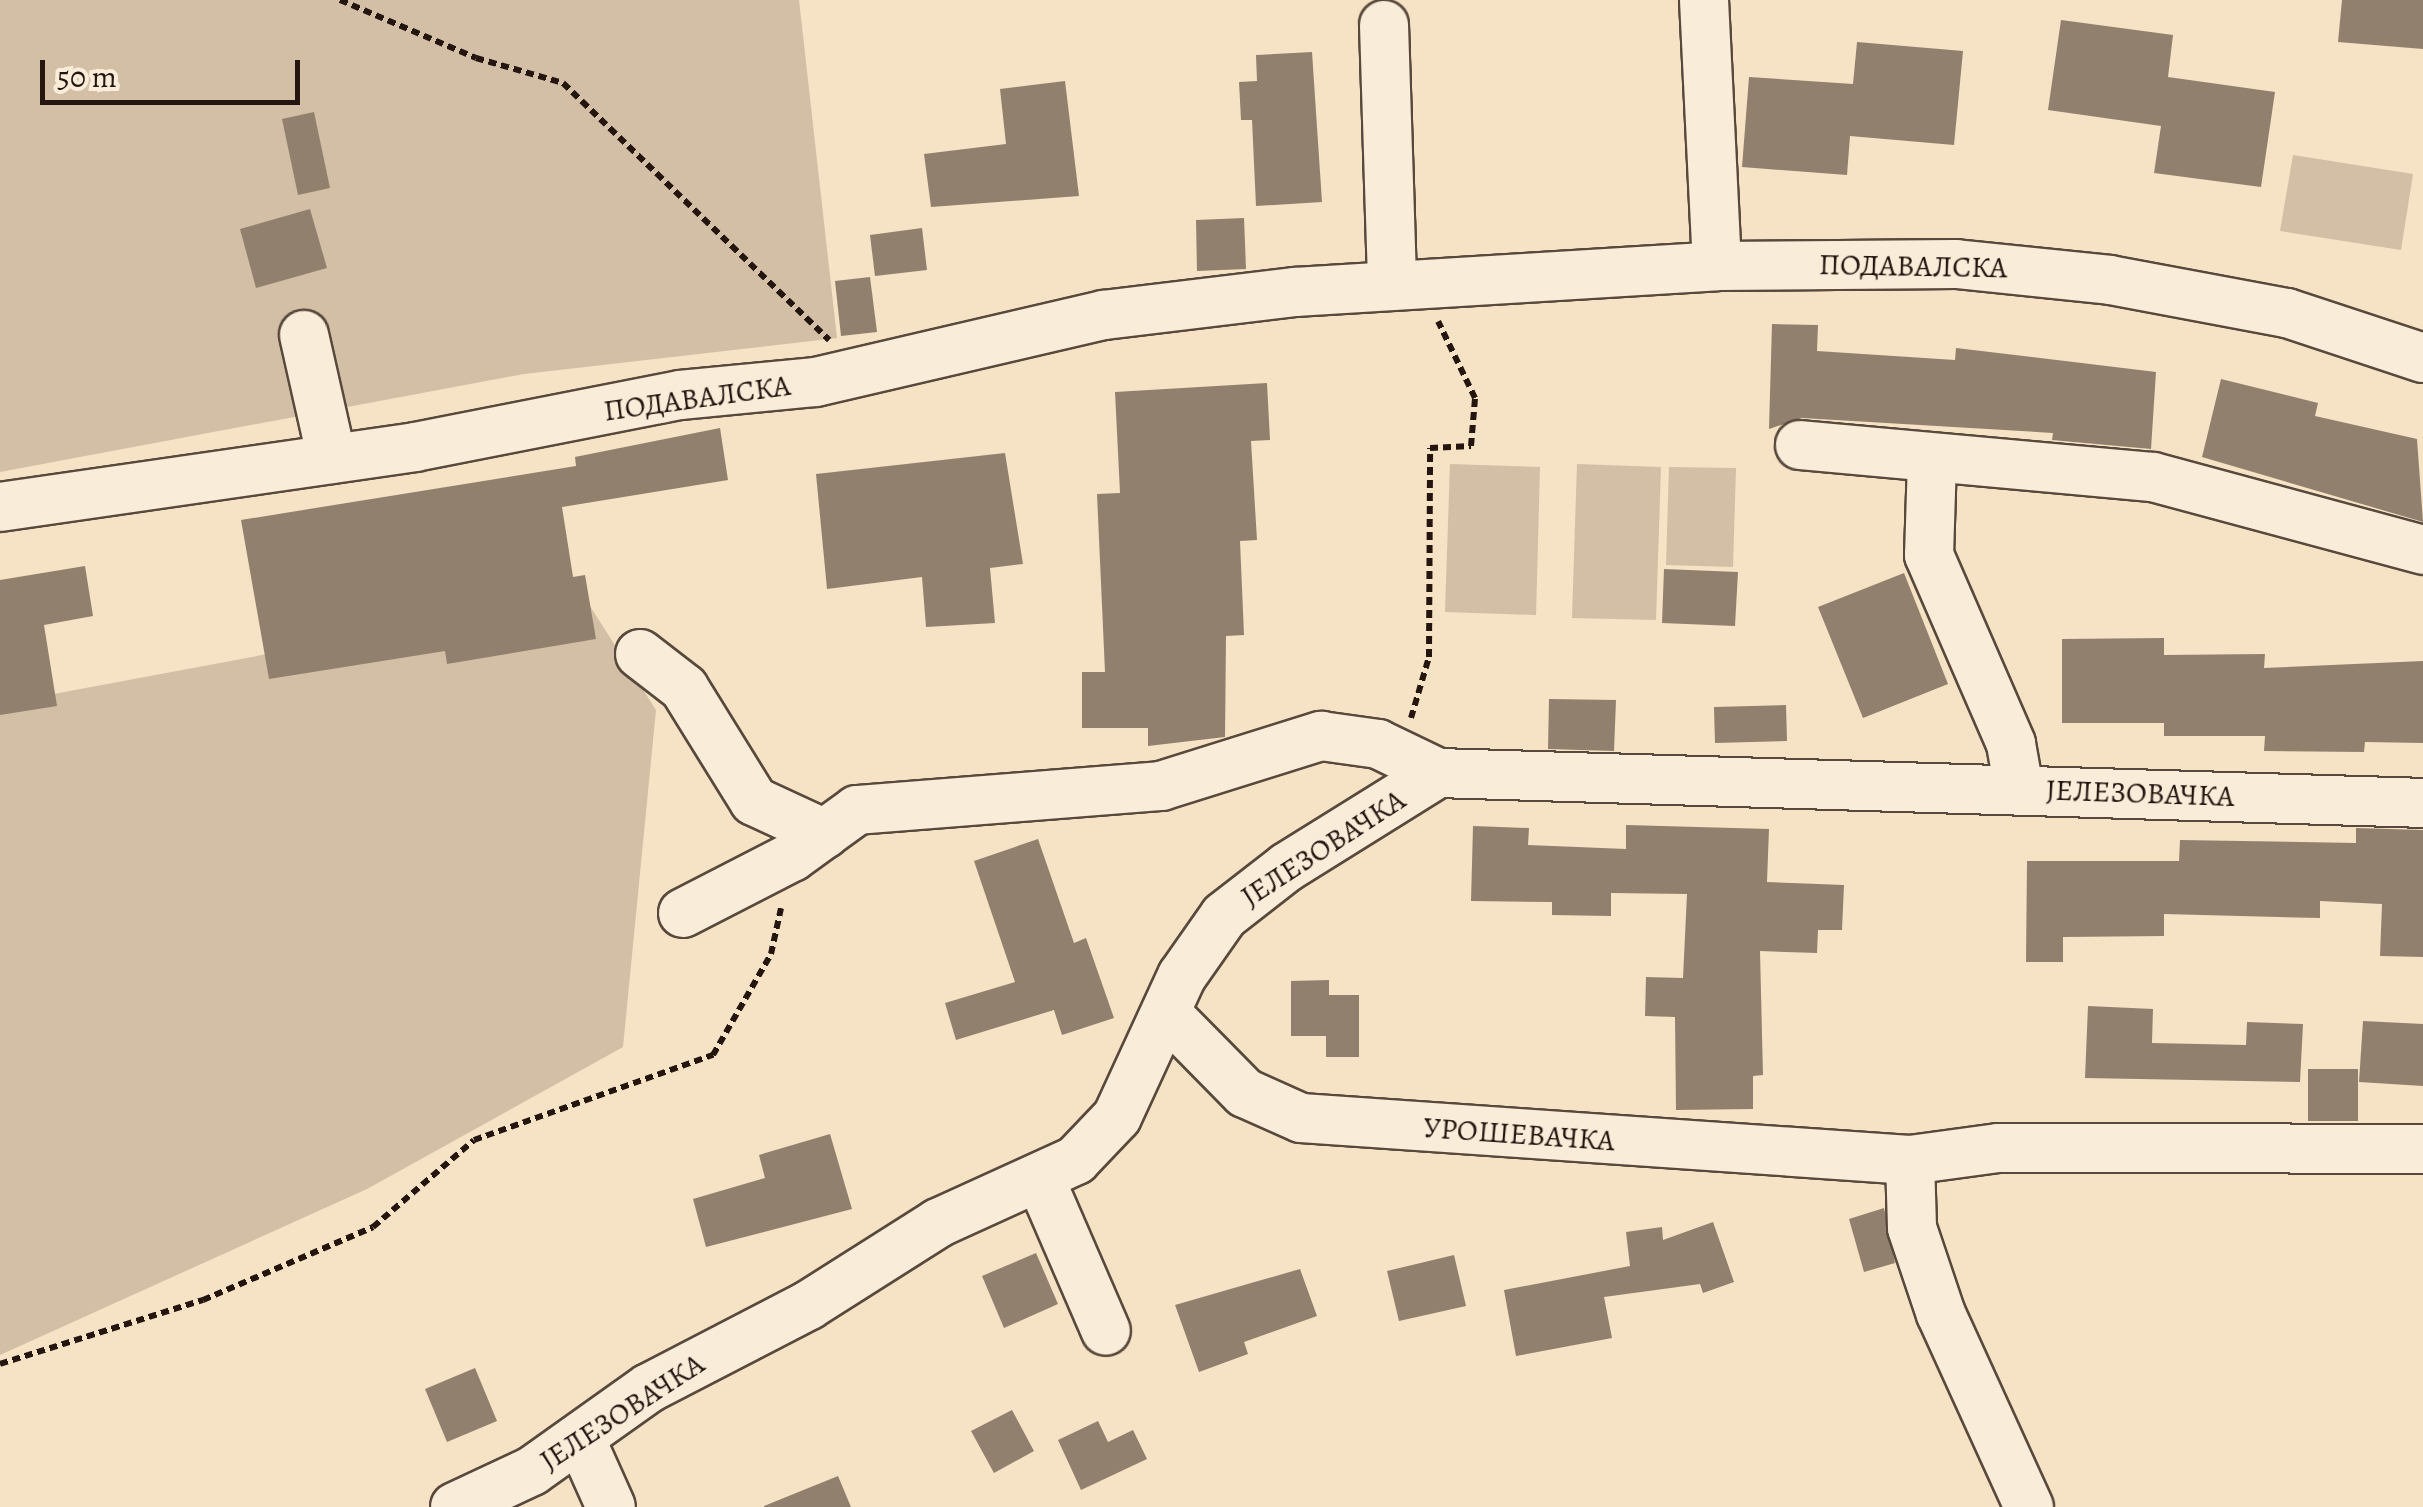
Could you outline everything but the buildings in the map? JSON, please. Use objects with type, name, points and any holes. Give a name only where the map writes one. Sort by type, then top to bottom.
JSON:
[{"type":"street","points":[[1704,0],[1717,266]]},
{"type":"street","points":[[1384,25],[1392,286]]},
{"type":"street","name":"ПОДАВАЛСКА","points":[[0,507],[332,459],[680,396],[863,372],[1104,316],[1392,286],[1717,266],[2032,268],[2287,313],[2423,358]]},
{"type":"street","points":[[304,336],[332,459]]},
{"type":"street","points":[[1800,445],[2153,478],[2423,550]]},
{"type":"street","points":[[1932,460],[1929,555],[2011,744],[2019,789]]},
{"type":"street","points":[[640,654],[684,688],[754,801],[808,845]]},
{"type":"street","points":[[683,913],[808,845],[857,810],[1161,786],[1321,736],[1420,763]]},
{"type":"street","name":"ЈЕЛЕЗОВАЧКА","points":[[455,1507],[581,1440],[660,1381],[808,1305],[938,1223],[1041,1180],[1094,1145],[1117,1117],[1194,956],[1243,898],[1420,763],[2423,803]]},
{"type":"street","name":"УРОШЕВАЧКА","points":[[1166,1014],[1245,1093],[1301,1118],[1910,1160],[1998,1148],[2423,1149]]},
{"type":"street","points":[[1910,1160],[1912,1228],[1941,1314],[2029,1507]]},
{"type":"street","points":[[1041,1180],[1106,1331]]},
{"type":"street","points":[[581,1440],[611,1507]]},
{"type":"path","points":[[340,0],[476,58],[563,83],[863,372]]},
{"type":"path","points":[[1392,286],[1437,320],[1474,398],[1471,446],[1430,448],[1429,657],[1420,763]]},
{"type":"path","points":[[0,1364],[203,1300],[373,1228],[474,1140],[713,1055],[770,954],[808,845]]},
{"type":"shaded area","points":[[0,0],[799,0],[837,338],[524,374],[0,472]]},
{"type":"shaded area","points":[[2293,155],[2413,174],[2401,250],[2280,231]]},
{"type":"shaded area","points":[[1450,464],[1540,467],[1536,615],[1445,612]]},
{"type":"shaded area","points":[[1577,464],[1661,467],[1656,620],[1572,618]]},
{"type":"shaded area","points":[[1669,467],[1736,468],[1733,567],[1666,565]]},
{"type":"shaded area","points":[[583,595],[656,710],[623,1047],[367,1189],[0,1355],[0,704]]}]
